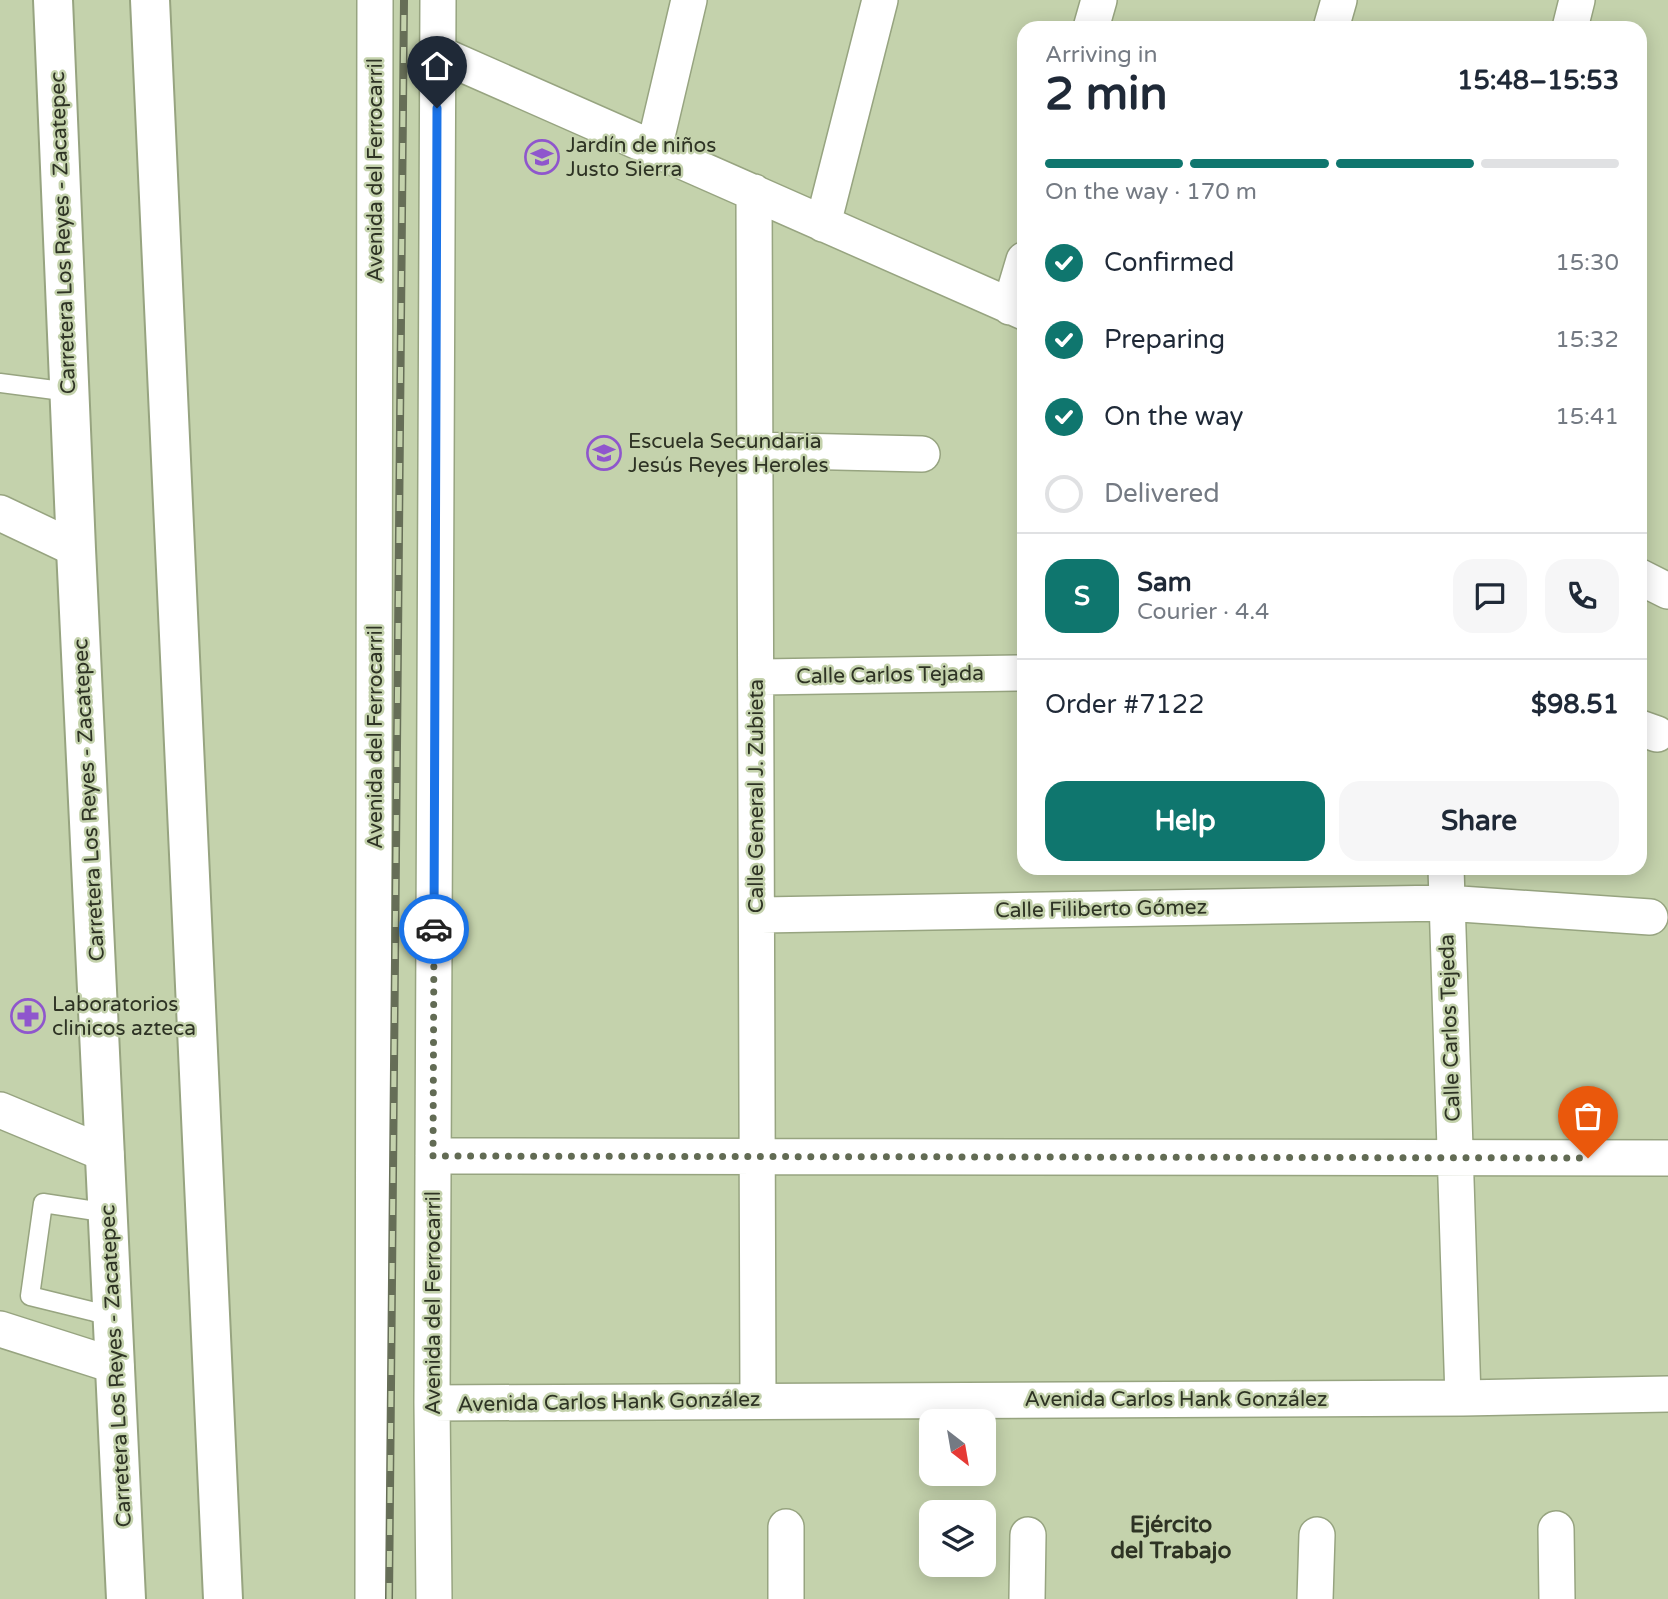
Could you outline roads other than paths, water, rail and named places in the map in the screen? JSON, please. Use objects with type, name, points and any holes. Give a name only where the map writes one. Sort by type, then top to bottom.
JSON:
[{"type":"main road","name":"Carretera Los Reyes - Zacatepec","points":[[52,0],[127,1599]]},
{"type":"main road","points":[[150,0],[223,1599]]},
{"type":"street","name":"Avenida del Ferrocarril","points":[[373,1599],[375,0]]},
{"type":"street","name":"Avenida del Ferrocarril","points":[[434,1599],[432,1403],[438,0]]},
{"type":"street","points":[[654,149],[689,0]]},
{"type":"street","points":[[823,224],[880,0]]},
{"type":"street","points":[[1093,21],[1099,0]]},
{"type":"street","points":[[1334,21],[1339,0]]},
{"type":"street","points":[[1572,21],[1577,0]]},
{"type":"street","points":[[437,53],[1017,310]]},
{"type":"street","name":"Calle General J. Zubieta","points":[[754,192],[758,1400]]},
{"type":"street","points":[[755,450],[922,454]]},
{"type":"street","points":[[0,513],[76,549]]},
{"type":"street","points":[[1647,580],[1668,591]]},
{"type":"street","name":"Calle Carlos Tejada","points":[[756,677],[1017,673]]},
{"type":"street","name":"Calle Carlos Tejeda","points":[[1446,875],[1463,1398]]},
{"type":"street","name":"Calle Filiberto Gómez","points":[[757,915],[1446,903],[1650,917]]},
{"type":"street","points":[[0,1110],[106,1154]]},
{"type":"street","points":[[433,1156],[1668,1158]]},
{"type":"street","points":[[0,1329],[116,1366]]},
{"type":"street","name":"Avenida Carlos Hank González","points":[[432,1403],[1463,1398],[1668,1394]]},
{"type":"street","points":[[786,1527],[786,1599]]},
{"type":"street","points":[[1556,1528],[1557,1599]]},
{"type":"street","points":[[1027,1599],[1028,1535]]},
{"type":"street","points":[[1315,1599],[1317,1535]]},
{"type":"lane","points":[[0,383],[69,392]]},
{"type":"lane","points":[[109,1213],[43,1203],[30,1296],[114,1318]]},
{"type":"railway","points":[[389,1599],[404,0]]},
{"type":"place","name":"Jardín de niños Justo Sierra","points":[[542,157]]},
{"type":"place","name":"Escuela Secundaria Jesús Reyes Heroles","points":[[604,453]]},
{"type":"place","name":"Laboratorios clinicos azteca","points":[[28,1016]]},
{"type":"district","name":"Ejército del Trabajo","points":[[1171,1538]]}]
